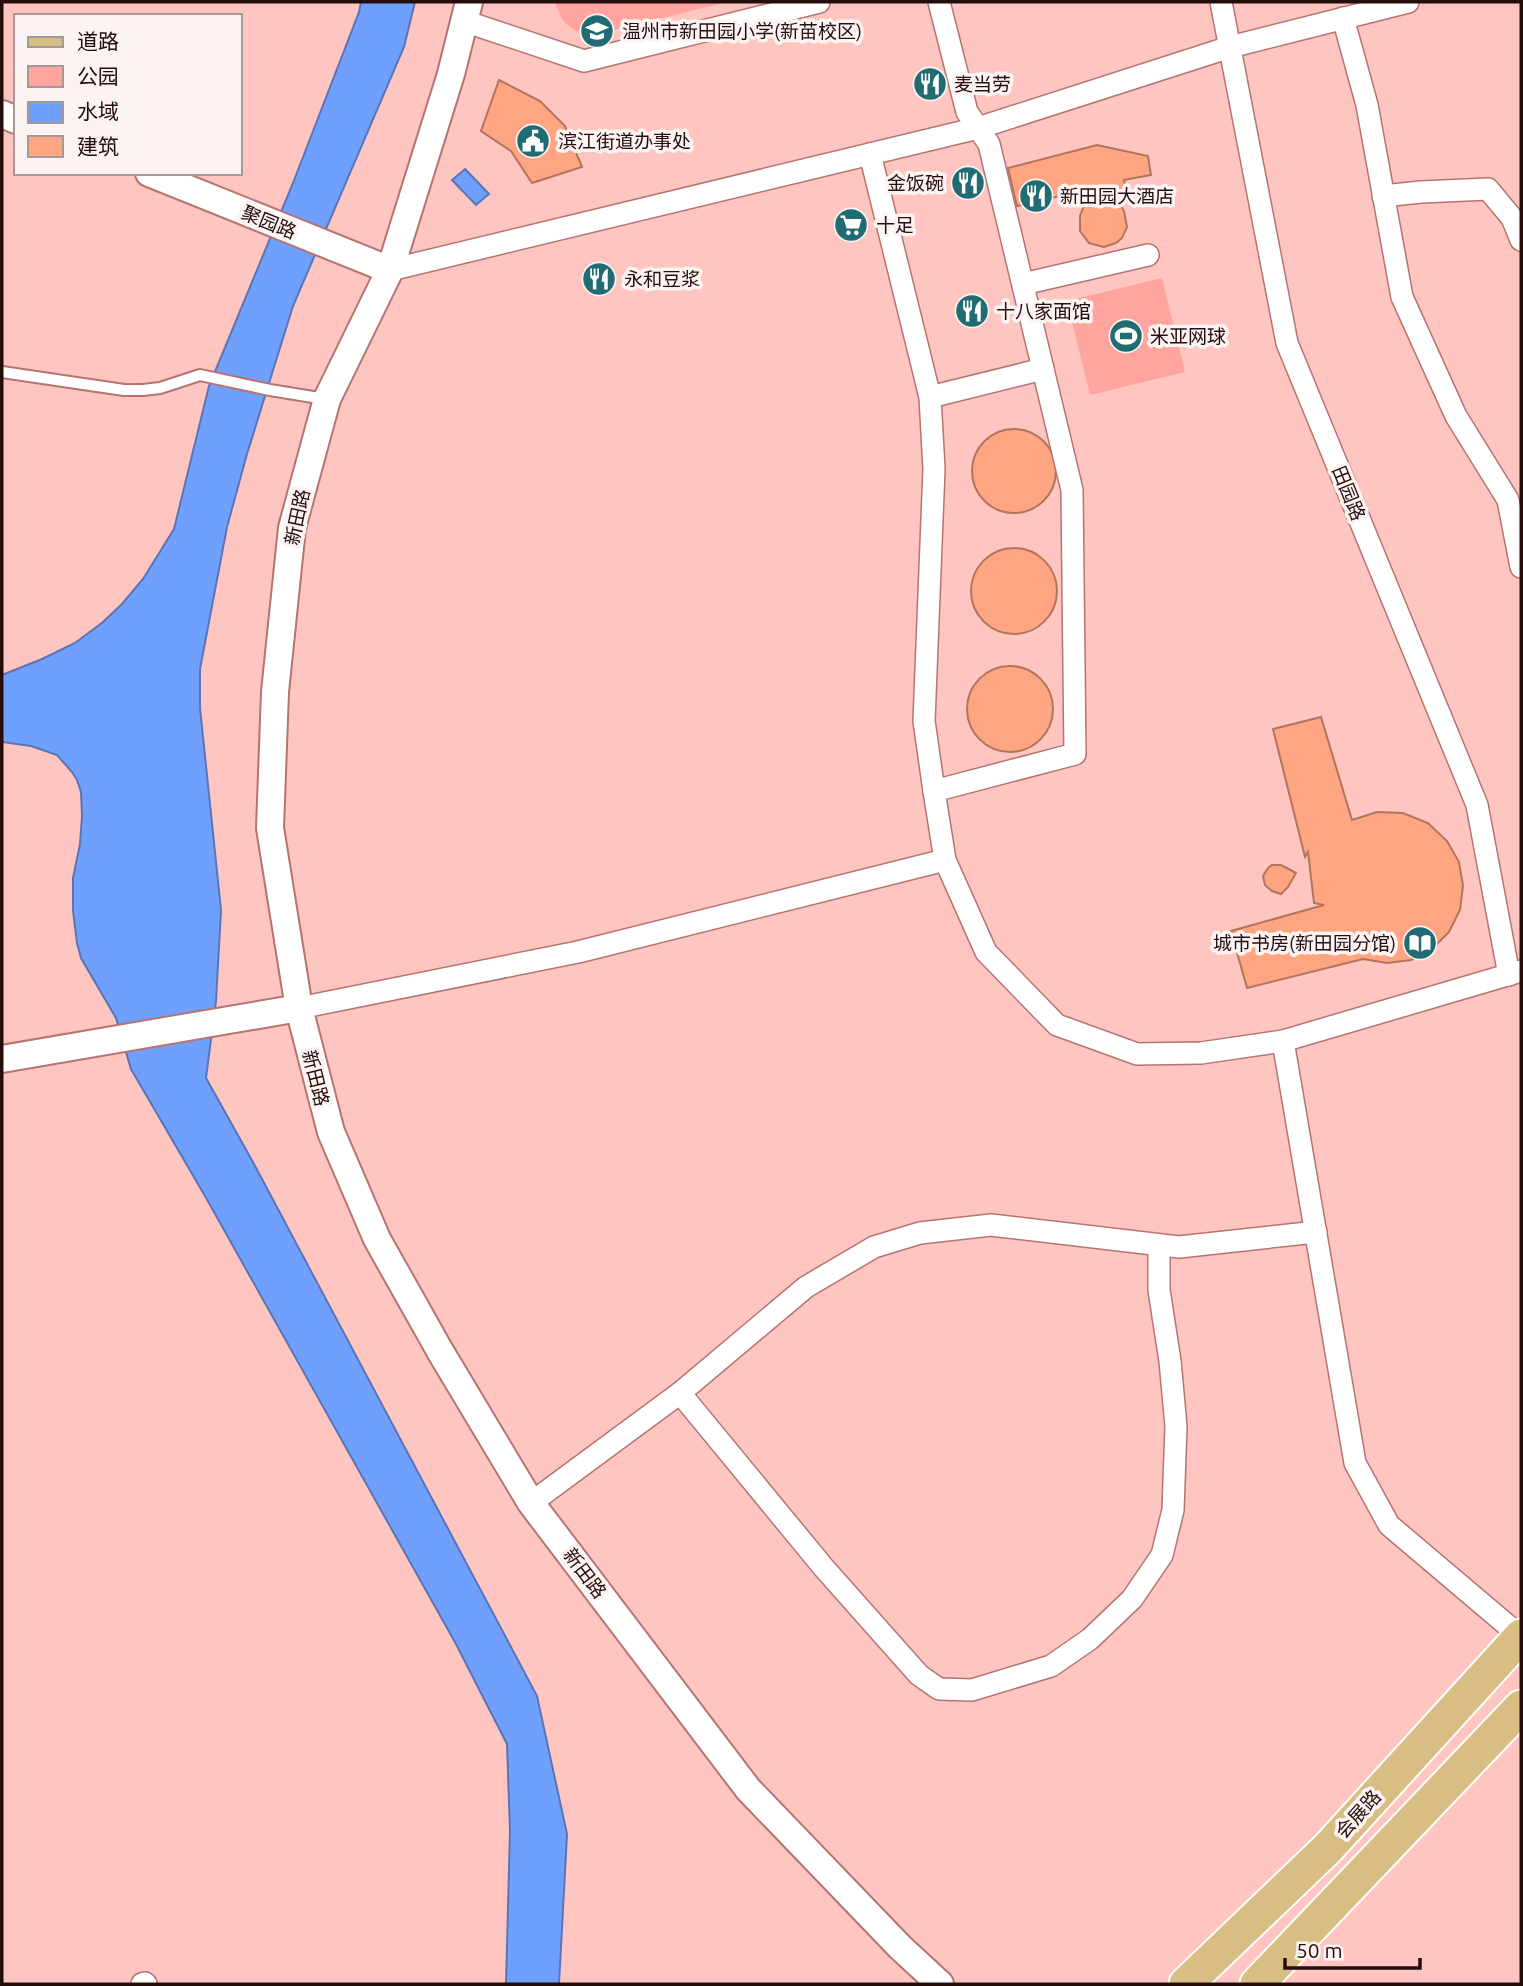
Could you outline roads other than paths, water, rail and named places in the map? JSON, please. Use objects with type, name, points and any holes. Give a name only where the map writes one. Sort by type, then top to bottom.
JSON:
[{"type":"main road","name":"会展路","points":[[1186,1984],[1328,1848],[1521,1636]]},
{"type":"main road","points":[[1256,1984],[1521,1707]]},
{"type":"street","points":[[466,11],[583,61],[820,2]]},
{"type":"street","points":[[934,791],[1075,754],[1072,490],[989,144],[967,112],[939,2]]},
{"type":"street","name":"田园路","points":[[1220,2],[1287,343],[1477,805],[1515,973]]},
{"type":"street","points":[[390,270],[978,128],[1230,47],[1408,2]]},
{"type":"street","name":"新田路","points":[[466,11],[451,74],[390,270],[327,399],[292,528],[275,692],[270,828],[299,1008],[331,1132],[377,1239],[531,1503],[748,1789],[900,1947],[940,1984]]},
{"type":"street","points":[[1343,18],[1367,105],[1402,297],[1456,416],[1508,500],[1521,567]]},
{"type":"street","points":[[870,154],[930,397],[934,469],[924,721],[934,791],[945,860],[986,952],[1057,1025],[1137,1054],[1200,1053],[1283,1041],[1515,973]]},
{"type":"street","name":"聚园路","points":[[154,175],[390,270]]},
{"type":"street","points":[[1383,196],[1488,189],[1512,218],[1521,240]]},
{"type":"street","points":[[1023,284],[1148,255]]},
{"type":"street","points":[[930,397],[1043,369]]},
{"type":"street","points":[[2,1059],[299,1008],[578,952],[945,860]]},
{"type":"street","points":[[1283,1041],[1354,1463],[1390,1525],[1521,1636]]},
{"type":"street","points":[[531,1503],[680,1393],[806,1287],[874,1247],[920,1233],[990,1225],[1179,1247],[1316,1233]]},
{"type":"street","points":[[680,1393],[824,1568],[919,1675],[939,1689],[972,1690],[1051,1666],[1090,1639],[1132,1599],[1162,1555],[1173,1510],[1176,1426],[1170,1361],[1159,1290],[1159,1245]]},
{"type":"lane","points":[[2,372],[124,390],[170,385],[200,375],[327,399]]},
{"type":"water","points":[[361,2],[415,2],[404,47],[293,306],[227,527],[200,669],[200,708],[221,910],[216,1001],[206,1078],[537,1696],[567,1834],[559,1984],[506,1984],[510,1831],[507,1744],[456,1644],[131,1069],[116,1018],[81,958],[73,911],[73,878],[82,816],[81,792],[77,780],[57,755],[31,746],[2,742],[2,675],[75,643],[103,622],[143,579],[174,529],[209,386],[293,183]]},
{"type":"water","points":[[465,169],[489,194],[476,205],[452,180]]},
{"type":"place","name":"温州市新田园小学(新苗校区)","points":[[597,31]]},
{"type":"place","name":"麦当劳","points":[[930,84]]},
{"type":"place","name":"滨江街道办事处","points":[[533,141]]},
{"type":"place","name":"金饭碗","points":[[968,183]]},
{"type":"place","name":"新田园大酒店","points":[[1036,196]]},
{"type":"place","name":"十足","points":[[851,225]]},
{"type":"place","name":"永和豆浆","points":[[599,279]]},
{"type":"place","name":"十八家面馆","points":[[972,311]]},
{"type":"place","name":"米亚网球","points":[[1126,336]]},
{"type":"place","name":"城市书房(新田园分馆)","points":[[1420,943]]}]
